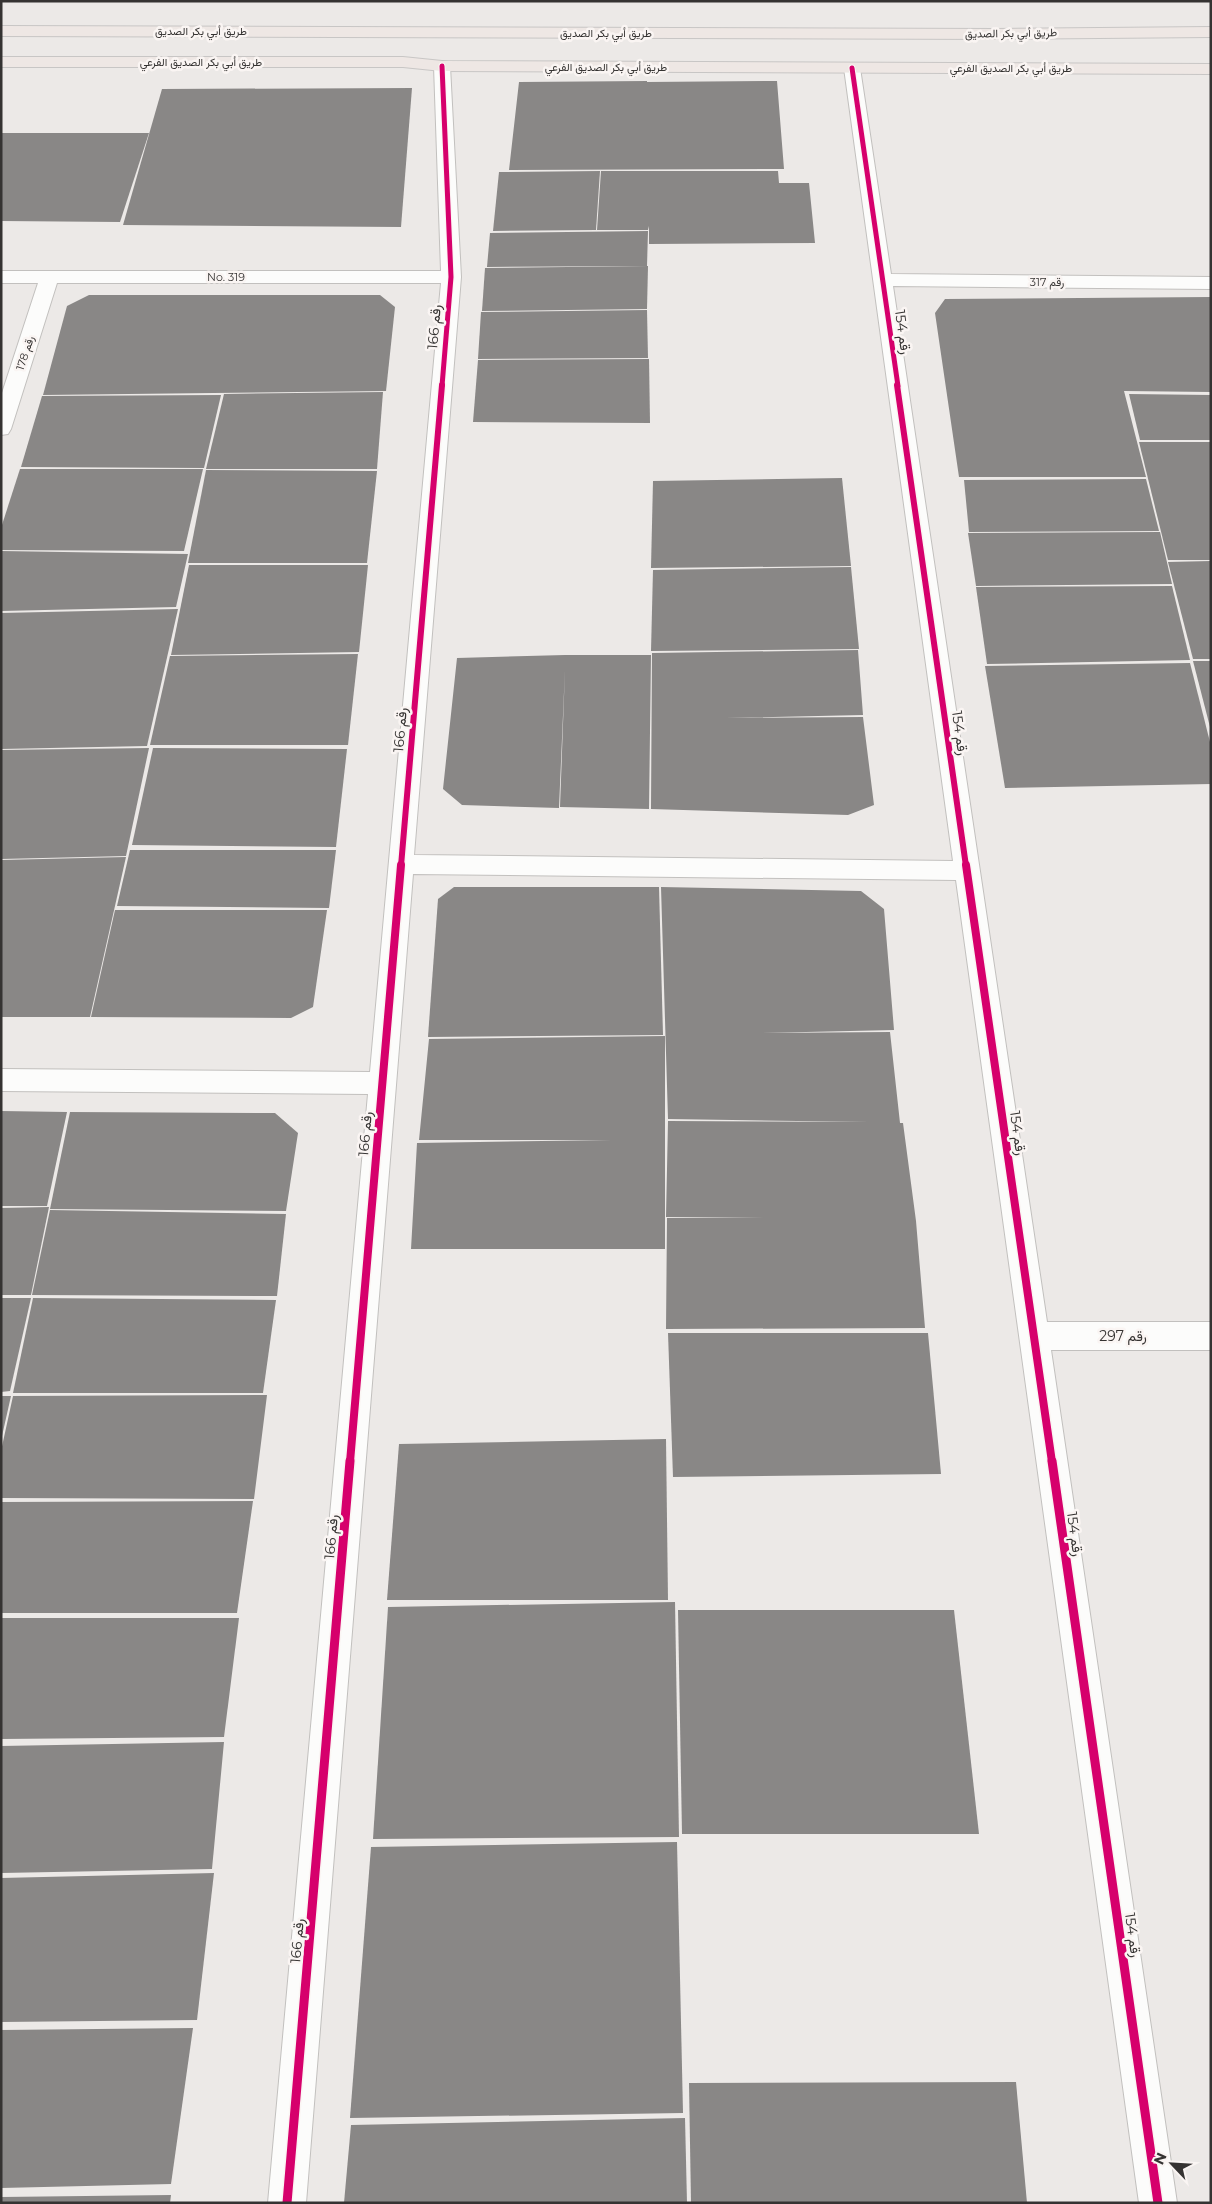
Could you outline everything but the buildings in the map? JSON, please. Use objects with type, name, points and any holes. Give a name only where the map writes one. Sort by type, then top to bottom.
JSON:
[{"type":"main road","name":"طريق أبي بكر الصديق","points":[[1,31],[995,34],[1095,31],[1211,32]]},
{"type":"main road","points":[[682,49],[922,46],[995,34]]},
{"type":"main road","points":[[403,62],[486,52],[603,50]]},
{"type":"main road","name":"طريق أبي بكر الصديق الفرعي","points":[[1,62],[403,62],[442,66],[1211,69]]},
{"type":"street","name":"رقم 166","points":[[287,2203],[450,277],[442,66]]},
{"type":"street","name":"رقم 154","points":[[852,68],[1158,2203]]},
{"type":"street","name":"No. 319","points":[[1,277],[450,277]]},
{"type":"street","name":"رقم 178","points":[[1,429],[49,277]]},
{"type":"street","name":"رقم 317","points":[[883,280],[1211,283]]},
{"type":"street","points":[[401,864],[967,872]]},
{"type":"street","points":[[1,1080],[382,1083]]},
{"type":"street","name":"رقم 297","points":[[1034,1336],[1211,1336]]},
{"type":"cycle path","points":[[287,2203],[451,277],[442,66]]},
{"type":"cycle path","points":[[852,68],[1158,2203]]}]
